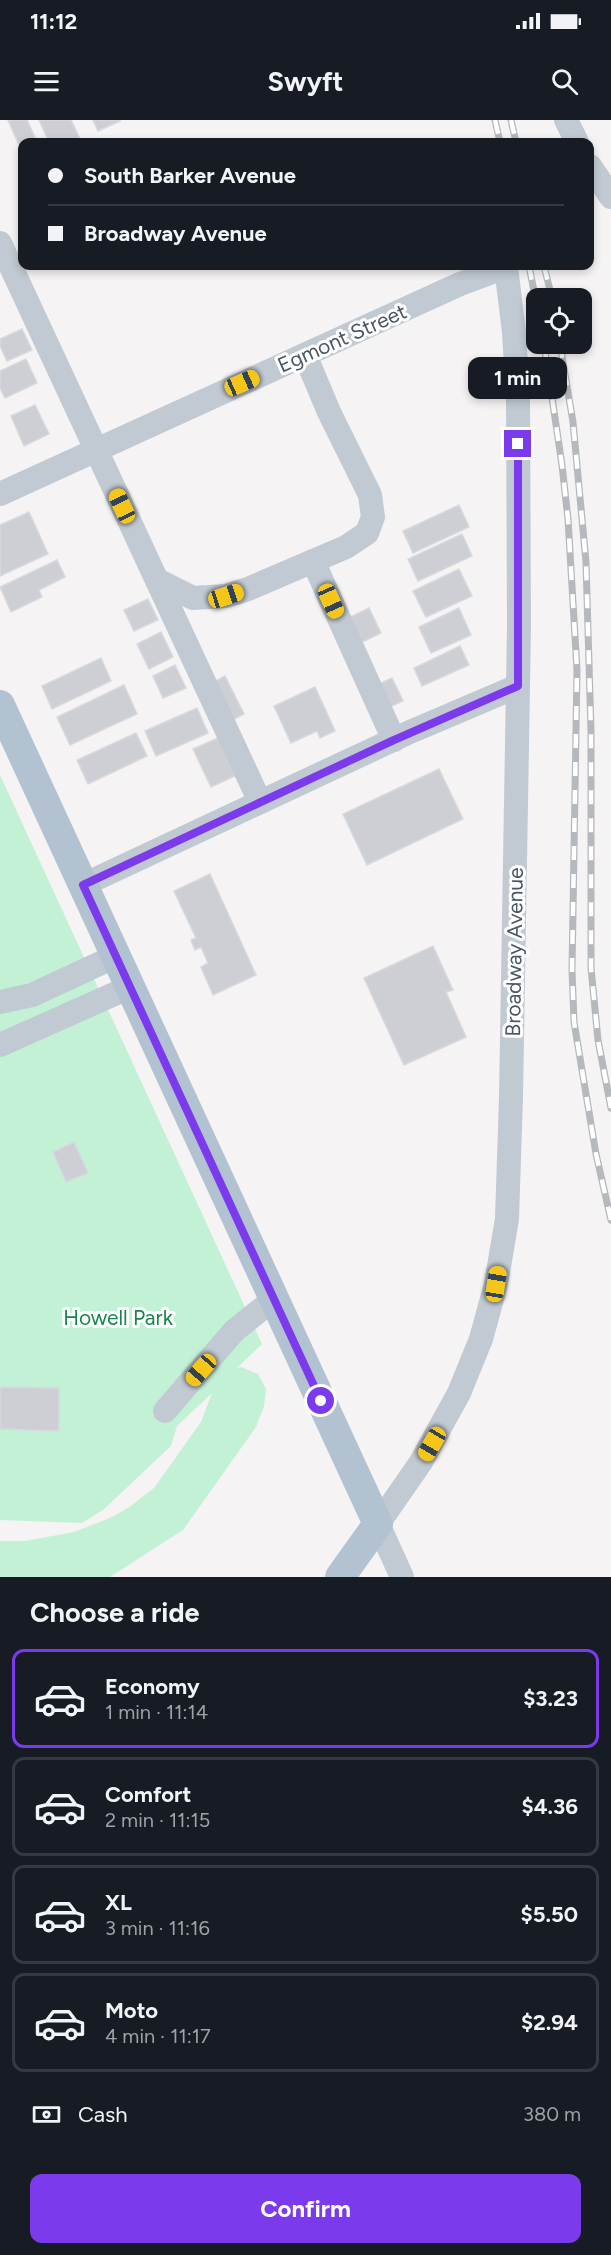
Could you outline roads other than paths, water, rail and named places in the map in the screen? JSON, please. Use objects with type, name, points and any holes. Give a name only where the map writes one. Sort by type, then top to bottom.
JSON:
[{"type":"main road","points":[[0,705],[378,1524]]},
{"type":"main road","name":"Broadway Avenue","points":[[340,1577],[378,1524]]},
{"type":"street","points":[[566,120],[576,138]]},
{"type":"street","points":[[594,172],[611,197]]},
{"type":"street","points":[[0,243],[260,802]]},
{"type":"street","name":"Egmont Street","points":[[0,494],[496,270]]},
{"type":"street","name":"Egmont Street","points":[[506,270],[508,284]]},
{"type":"street","name":"Broadway Avenue","points":[[378,1524],[421,1462],[459,1393],[481,1339],[496,1284],[507,1219],[512,1085],[518,686],[518,398],[508,284]]},
{"type":"street","points":[[157,580],[193,598],[226,596],[346,547],[367,533],[373,517],[370,495],[329,412],[305,355]]},
{"type":"street","points":[[313,561],[394,740]]},
{"type":"street","points":[[83,885],[394,740],[518,686]]},
{"type":"street","points":[[0,1002],[32,994],[116,956]]},
{"type":"street","points":[[0,1045],[130,987]]},
{"type":"street","points":[[165,1411],[234,1331],[274,1299]]},
{"type":"street","points":[[378,1524],[402,1577]]},
{"type":"railway","points":[[495,120],[499,138]]},
{"type":"railway","points":[[511,120],[515,138]]},
{"type":"railway","points":[[530,270],[533,288]]},
{"type":"railway","points":[[545,270],[550,288]]},
{"type":"railway","points":[[545,354],[568,519],[577,670],[572,970],[574,1022],[596,1154],[611,1220]]},
{"type":"railway","points":[[562,354],[573,422],[586,562],[591,731],[591,968],[598,1040],[611,1108]]},
{"type":"park label","name":"Howell Park","points":[[118,1317]]}]
